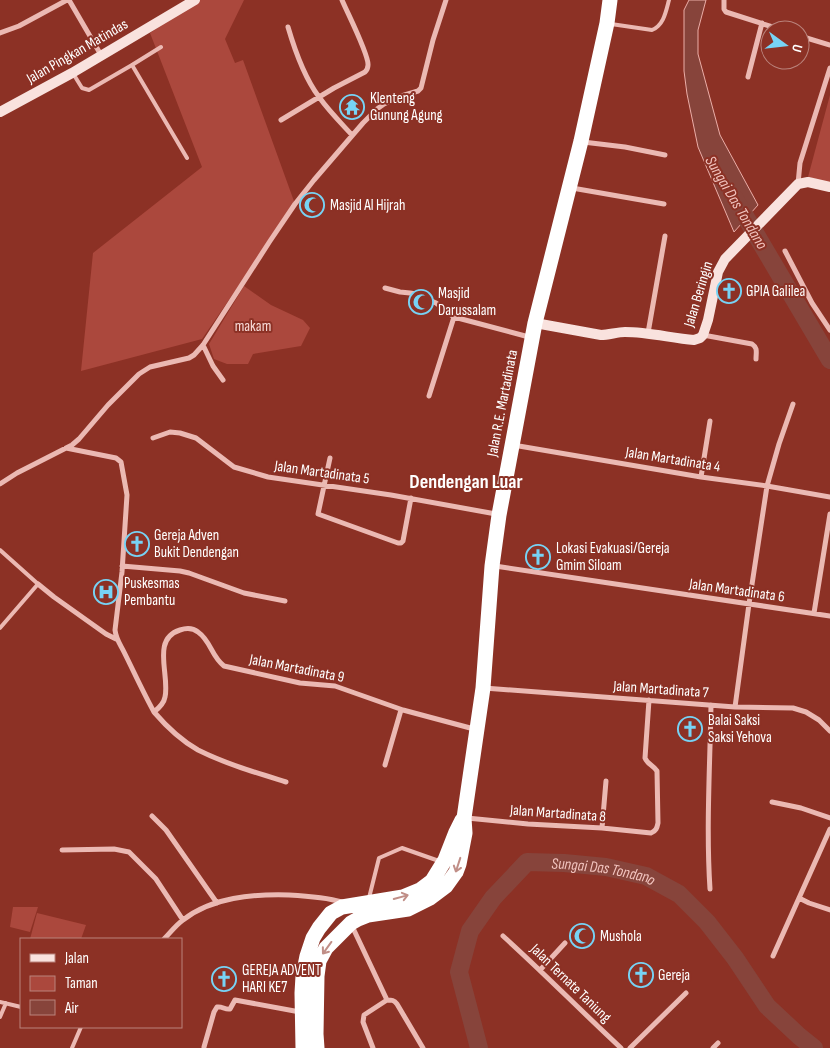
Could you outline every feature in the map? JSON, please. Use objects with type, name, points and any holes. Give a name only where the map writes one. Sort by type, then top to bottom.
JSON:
[{"type":"highway","name":"Jalan R.E. Martadinata","points":[[303,1048],[303,976],[307,956],[318,928],[331,913],[342,907],[353,905],[368,909],[408,909],[430,898],[446,886],[460,864],[465,833],[464,818],[482,688],[492,566],[499,515],[534,330],[607,24],[610,0]]},
{"type":"highway","name":"Jalan R.E. Martadinata","points":[[317,1048],[316,976],[319,961],[326,948],[368,909],[420,890],[432,881],[450,852],[456,832],[464,818]]},
{"type":"street","points":[[0,34],[68,0],[102,55]]},
{"type":"street","points":[[281,120],[365,72],[368,63],[342,0]]},
{"type":"street","points":[[0,484],[16,473],[72,445],[139,374],[150,367],[189,358],[194,355],[203,345],[295,204],[352,135],[384,104],[398,96],[418,91],[421,88],[433,40],[446,0]]},
{"type":"street","points":[[724,0],[726,12],[760,22]]},
{"type":"street","name":"Jalan Pingkan Matindas","points":[[1,108],[72,73],[192,1]]},
{"type":"street","points":[[288,27],[299,60],[319,97],[352,135]]},
{"type":"street","points":[[748,77],[760,31]]},
{"type":"street","points":[[810,39],[830,45]]},
{"type":"street","points":[[830,68],[800,164],[798,184],[808,182],[830,186]]},
{"type":"street","points":[[580,141],[665,155]]},
{"type":"street","name":"Jalan Beringin","points":[[534,330],[601,335],[624,332],[694,340],[700,338],[708,320],[718,272],[725,259],[798,184]]},
{"type":"street","points":[[569,187],[664,204]]},
{"type":"street","points":[[648,334],[665,236]]},
{"type":"street","points":[[785,251],[812,303],[830,330]]},
{"type":"street","points":[[385,288],[416,294],[436,303],[454,316],[534,330]]},
{"type":"street","points":[[429,396],[454,316]]},
{"type":"street","points":[[703,334],[752,344],[757,349],[756,359]]},
{"type":"street","points":[[203,345],[212,366],[223,380]]},
{"type":"street","points":[[735,707],[767,486],[779,444],[794,404]]},
{"type":"street","points":[[701,477],[710,421]]},
{"type":"street","name":"Jalan Martadinata 5","points":[[153,438],[170,432],[196,438],[234,466],[268,477],[411,498],[499,515]]},
{"type":"street","name":"Jalan Martadinata 4","points":[[512,445],[830,497]]},
{"type":"street","points":[[66,448],[116,458],[121,462],[127,495],[122,566],[114,630],[116,639],[123,649],[154,712],[184,740],[198,749],[230,763],[286,782]]},
{"type":"street","points":[[330,458],[318,514],[398,544],[403,541],[411,498]]},
{"type":"street","points":[[814,613],[830,514]]},
{"type":"street","points":[[122,566],[180,571],[244,593],[285,602]]},
{"type":"street","name":"Jalan Martadinata 6","points":[[492,566],[830,616]]},
{"type":"street","points":[[38,584],[106,634],[116,639]]},
{"type":"street","name":"Jalan Martadinata 9","points":[[154,712],[165,697],[166,678],[163,660],[166,641],[174,632],[190,629],[204,636],[218,661],[224,666],[300,684],[335,686],[400,710],[476,729]]},
{"type":"street","name":"Jalan Martadinata 7","points":[[482,688],[735,707],[793,708],[806,712],[819,720],[830,731]]},
{"type":"street","name":"Jalan Martadinata 8","points":[[464,818],[650,833],[654,831],[658,826],[657,770],[648,764],[645,758],[649,700]]},
{"type":"street","points":[[710,889],[709,814],[712,705]]},
{"type":"street","points":[[385,765],[400,710]]},
{"type":"street","points":[[602,828],[606,781]]},
{"type":"street","points":[[772,802],[801,808],[830,818]]},
{"type":"street","points":[[152,816],[166,830],[217,903]]},
{"type":"street","points":[[773,956],[830,829]]},
{"type":"street","points":[[62,850],[114,849],[130,852],[156,879],[183,920]]},
{"type":"street","points":[[165,938],[183,920],[202,909],[217,903],[249,896],[318,896],[353,905]]},
{"type":"street","points":[[799,898],[830,910]]},
{"type":"street","points":[[351,923],[387,1000]]},
{"type":"street","name":"Jalan Ternate Taniung","points":[[503,936],[621,1048]]},
{"type":"street","points":[[540,970],[565,942]]},
{"type":"street","points":[[630,1048],[686,993]]},
{"type":"street","points":[[204,1047],[214,1012],[220,1007],[230,1009],[235,1000],[303,1013]]},
{"type":"street","points":[[373,1048],[363,1022],[364,1015],[387,1000],[395,1001],[423,1048]]},
{"type":"street","points":[[713,1048],[718,1043]]},
{"type":"lane","points":[[607,24],[656,29],[664,18],[669,0]]},
{"type":"lane","points":[[72,73],[82,88],[89,90],[161,47]]},
{"type":"lane","points":[[132,65],[187,158]]},
{"type":"lane","points":[[0,550],[38,584],[0,628]]},
{"type":"lane","points":[[368,909],[379,858],[402,848],[444,862]]},
{"type":"lane","points":[[0,1002],[20,1007]]},
{"type":"lane","points":[[0,1017],[6,1003]]},
{"type":"lane","points":[[72,1048],[81,1028]]},
{"type":"green space","points":[[198,0],[244,0],[225,39],[235,63],[243,60],[295,204],[202,339],[81,371],[93,253],[202,167],[150,33]]},
{"type":"green space","points":[[830,95],[830,183],[808,177]]},
{"type":"green space","name":"makam","points":[[244,286],[271,305],[303,320],[310,328],[301,346],[253,354],[248,364],[227,364],[214,359],[209,344]]},
{"type":"green space","points":[[13,907],[38,907],[30,932],[10,927]]},
{"type":"green space","points":[[37,913],[86,925],[81,938],[30,938]]},
{"type":"water","points":[[689,0],[706,0],[698,30],[698,54],[720,135],[758,205],[734,232],[698,147],[687,94],[684,71],[684,10]]},
{"type":"waterway","name":"Sungai Das Tondano","points":[[735,199],[830,360]]},
{"type":"waterway","name":"Sungai Das Tondano","points":[[479,1048],[459,972],[470,931],[493,898],[527,862],[606,867],[646,876],[679,894],[707,922],[735,958],[767,1006],[814,1048]]},
{"type":"place","name":"Klenteng Gunung Agung","points":[[352,107]]},
{"type":"place","name":"Masjid Al Hijrah","points":[[312,205]]},
{"type":"place","name":"GPIA Galilea","points":[[729,291]]},
{"type":"place","name":"Masjid Darussalam","points":[[421,302]]},
{"type":"place","name":"Gereja Adven Bukit Dendengan","points":[[137,544]]},
{"type":"place","name":"Lokasi Evakuasi/Gereja Gmim Siloam","points":[[538,557]]},
{"type":"place","name":"Puskesmas Pembantu","points":[[106,592]]},
{"type":"place","name":"Balai Saksi Saksi Yehova","points":[[690,729]]},
{"type":"place","name":"Mushola","points":[[582,936]]},
{"type":"place","name":"Gereja","points":[[641,975]]},
{"type":"place","name":"GEREJA ADVENT HARI KE7","points":[[224,979]]},
{"type":"district","name":"Dendengan Luar","points":[[466,481]]}]
